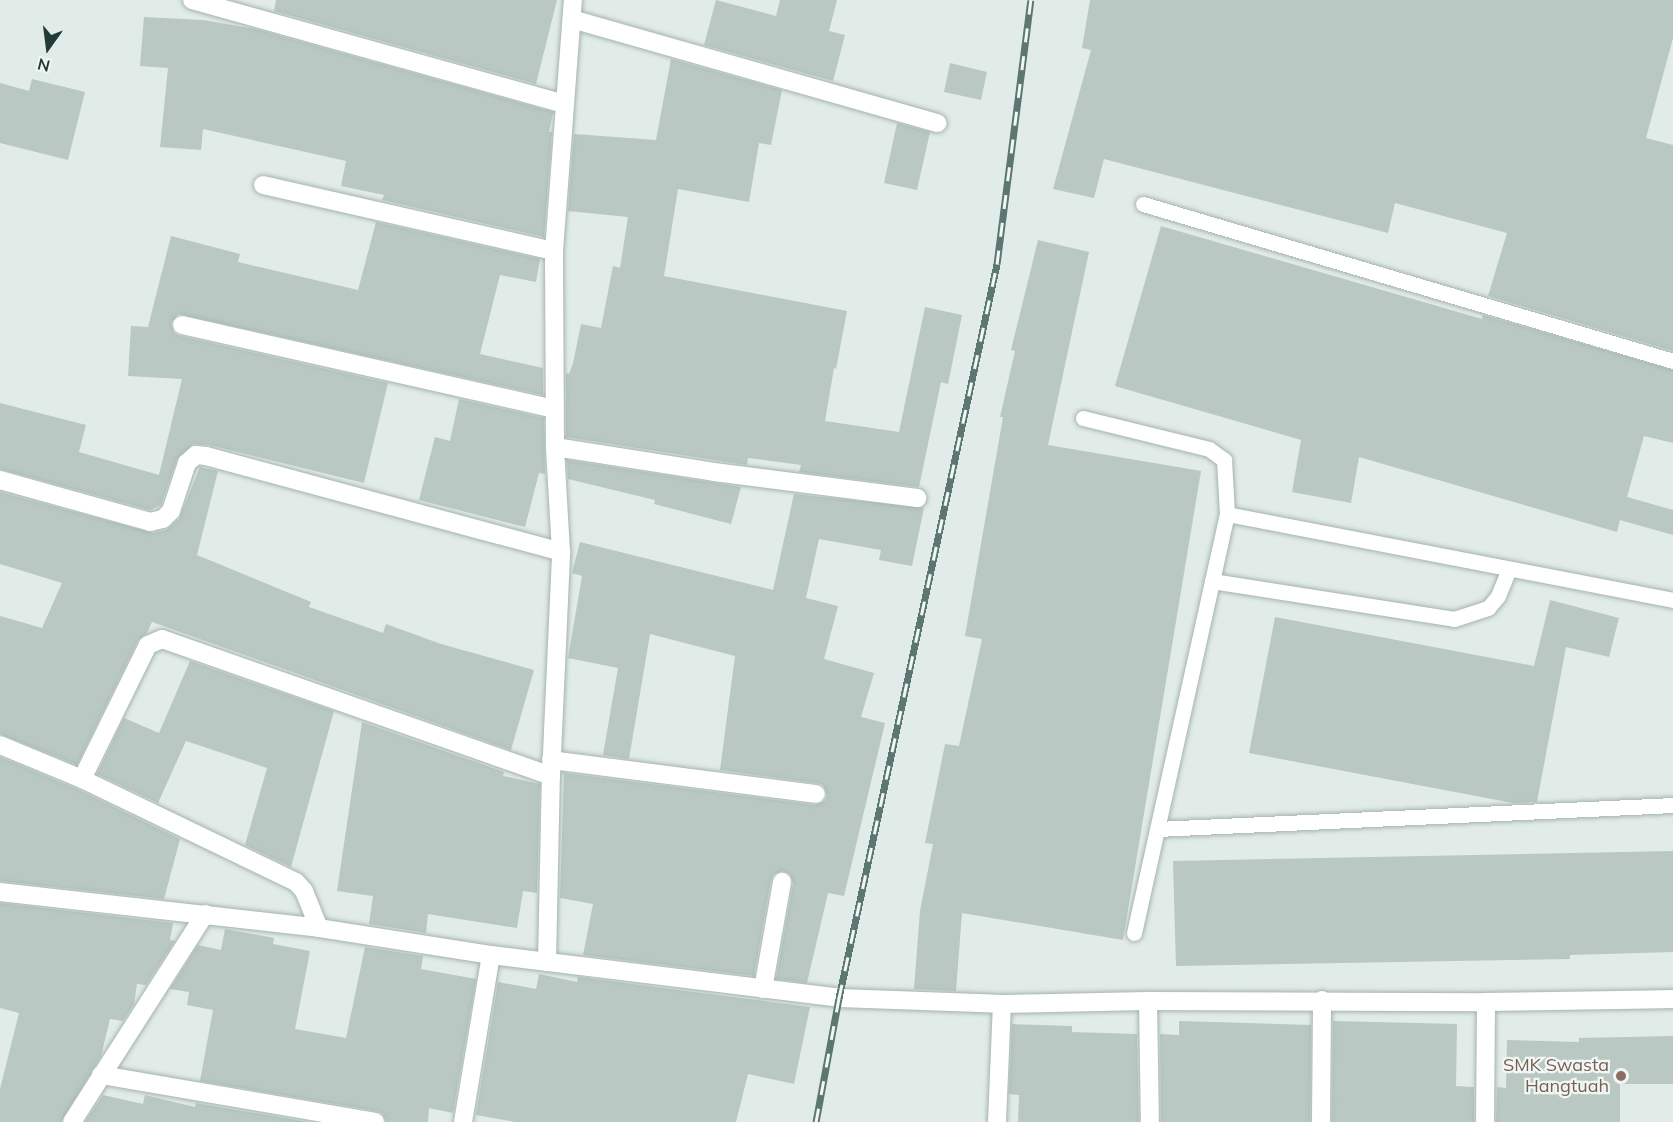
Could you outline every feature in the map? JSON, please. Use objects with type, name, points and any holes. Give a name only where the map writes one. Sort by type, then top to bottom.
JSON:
[{"type":"street","points":[[192,0],[565,104]]},
{"type":"street","points":[[547,962],[551,768],[561,552],[555,447],[554,251],[573,0]]},
{"type":"street","points":[[572,19],[938,123]]},
{"type":"street","points":[[263,185],[554,251]]},
{"type":"street","points":[[182,325],[555,409]]},
{"type":"street","points":[[555,447],[714,472],[917,498]]},
{"type":"street","points":[[0,480],[150,522],[163,519],[171,511],[187,463],[196,456],[206,456],[561,552]]},
{"type":"street","points":[[82,779],[148,645],[162,639],[551,768],[816,794]]},
{"type":"street","points":[[0,745],[82,779],[296,882],[304,891],[318,928]]},
{"type":"street","points":[[763,989],[782,882]]},
{"type":"street","points":[[0,892],[318,928],[491,956],[839,998],[1002,1004],[1148,1001],[1486,1002],[1673,999]]},
{"type":"street","points":[[72,1122],[205,914]]},
{"type":"street","points":[[463,1122],[491,956]]},
{"type":"street","points":[[1321,1122],[1322,1000]]},
{"type":"street","points":[[1148,1001],[1150,1122]]},
{"type":"street","points":[[1485,1122],[1486,1002]]},
{"type":"street","points":[[997,1122],[1002,1004]]},
{"type":"street","points":[[101,1075],[375,1122]]},
{"type":"lane","points":[[1143,204],[1673,361]]},
{"type":"lane","points":[[1083,418],[1209,449],[1224,460],[1227,514],[1134,933]]},
{"type":"lane","points":[[1227,514],[1673,600]]},
{"type":"lane","points":[[1212,581],[1454,619],[1488,608],[1498,596],[1509,569]]},
{"type":"lane","points":[[1157,829],[1673,806]]},
{"type":"building","points":[[276,0],[557,0],[536,84],[274,11]]},
{"type":"building","points":[[716,0],[776,16],[780,0],[837,0],[829,31],[845,35],[833,81],[704,45]]},
{"type":"building","points":[[1090,0],[1673,0],[1673,38],[1646,138],[1673,145],[1673,351],[1488,296],[1507,233],[1395,203],[1388,233],[1104,159],[1094,198],[1053,189],[1091,50],[1082,48]]},
{"type":"building","points":[[144,17],[203,20],[255,29],[553,112],[549,132],[552,132],[544,237],[382,200],[384,195],[341,186],[346,161],[203,129],[201,150],[160,147],[168,68],[140,66]]},
{"type":"building","points":[[671,59],[782,90],[771,145],[759,143],[749,202],[678,189],[664,276],[847,311],[825,421],[899,432],[925,307],[962,315],[948,384],[941,382],[919,487],[799,472],[801,465],[748,458],[747,465],[566,437],[566,373],[569,374],[573,363],[581,324],[601,328],[613,266],[620,268],[628,217],[568,211],[574,134],[656,140]]},
{"type":"building","points":[[950,63],[987,72],[981,100],[944,92]]},
{"type":"building","points":[[32,79],[85,92],[68,160],[0,143],[0,83],[29,91]]},
{"type":"building","points":[[897,123],[930,132],[917,190],[884,183]]},
{"type":"building","points":[[376,222],[540,259],[536,282],[500,275],[480,354],[543,368],[543,395],[179,314],[171,323],[174,333],[180,336],[388,383],[364,483],[209,445],[193,444],[177,459],[161,505],[150,510],[0,469],[0,403],[86,425],[79,452],[159,475],[182,379],[128,376],[131,326],[148,327],[171,236],[240,254],[238,262],[358,290]]},
{"type":"building","points":[[1161,226],[1482,319],[1483,315],[1673,370],[1673,443],[1644,436],[1627,497],[1673,510],[1673,535],[1620,520],[1617,532],[1359,457],[1351,503],[1292,492],[1301,440],[1115,386]]},
{"type":"building","points":[[1038,240],[1089,252],[1048,445],[1201,471],[1123,940],[962,913],[956,991],[914,989],[920,911],[933,844],[925,843],[945,744],[959,746],[982,639],[965,636],[1003,417],[1000,417],[1015,351],[1011,350]]},
{"type":"building","points":[[459,399],[544,418],[545,474],[539,473],[525,527],[419,500],[435,437],[450,441]]},
{"type":"building","points":[[567,460],[741,487],[731,524],[654,504],[655,500],[568,479]]},
{"type":"building","points":[[200,467],[218,471],[197,555],[311,602],[309,607],[383,633],[386,624],[441,644],[534,670],[511,750],[152,622],[147,633],[138,640],[77,765],[0,734],[0,616],[42,628],[62,583],[0,564],[0,492],[153,533],[166,530],[179,519]]},
{"type":"building","points":[[794,494],[924,508],[912,566],[879,560],[881,550],[819,539],[806,598],[838,606],[824,659],[874,673],[861,717],[885,723],[844,896],[828,893],[807,983],[776,979],[793,884],[790,874],[783,871],[774,874],[771,880],[754,976],[583,955],[593,904],[560,898],[564,773],[815,805],[825,801],[827,795],[823,785],[817,783],[720,770],[735,656],[650,634],[629,759],[603,755],[618,668],[568,658],[582,576],[572,573],[580,542],[773,590]]},
{"type":"building","points":[[1550,600],[1619,618],[1609,657],[1566,647],[1537,802],[1513,803],[1249,753],[1275,617],[1534,666]]},
{"type":"building","points":[[190,661],[334,711],[291,867],[245,845],[267,768],[186,741],[158,803],[97,774],[124,718],[159,733]]},
{"type":"building","points":[[362,722],[504,772],[503,776],[540,784],[537,893],[523,891],[517,928],[428,914],[426,933],[369,924],[373,896],[337,891]]},
{"type":"building","points":[[0,757],[77,789],[180,839],[164,899],[0,881]]},
{"type":"building","points":[[1673,851],[1673,952],[1570,955],[1570,959],[1176,966],[1173,861]]},
{"type":"building","points":[[0,903],[173,923],[170,940],[175,941],[146,985],[137,984],[134,1004],[123,1021],[110,1019],[101,1056],[61,1122],[0,1122],[0,1089],[19,1013],[0,1008]]},
{"type":"building","points":[[225,929],[274,938],[273,944],[310,951],[295,1029],[346,1038],[365,947],[423,956],[421,969],[476,979],[453,1113],[429,1108],[428,1122],[386,1122],[383,1114],[377,1111],[200,1081],[213,1010],[187,1005],[189,992],[170,989],[198,945],[221,950]]},
{"type":"building","points":[[539,974],[577,982],[578,977],[810,1007],[794,1084],[748,1074],[736,1122],[515,1122],[476,1115],[498,982],[536,989]]},
{"type":"building","points":[[1179,1021],[1311,1025],[1310,1122],[1161,1122],[1160,1034],[1179,1035]]},
{"type":"building","points":[[1333,1021],[1457,1024],[1456,1086],[1474,1087],[1474,1122],[1332,1122]]},
{"type":"building","points":[[1012,1024],[1072,1026],[1072,1032],[1137,1034],[1139,1122],[1018,1122],[1019,1095],[1009,1094]]},
{"type":"building","points":[[1673,1036],[1673,1084],[1620,1084],[1620,1122],[1496,1122],[1497,1087],[1506,1088],[1507,1040],[1579,1042],[1579,1038]]},
{"type":"building","points":[[103,1095],[143,1104],[145,1095],[195,1107],[196,1103],[308,1122],[85,1122]]},
{"type":"railway","points":[[816,1122],[839,998],[997,264],[1031,0]]},
{"type":"place","name":"SMK Swasta Hangtuah","points":[[1621,1076]]}]
